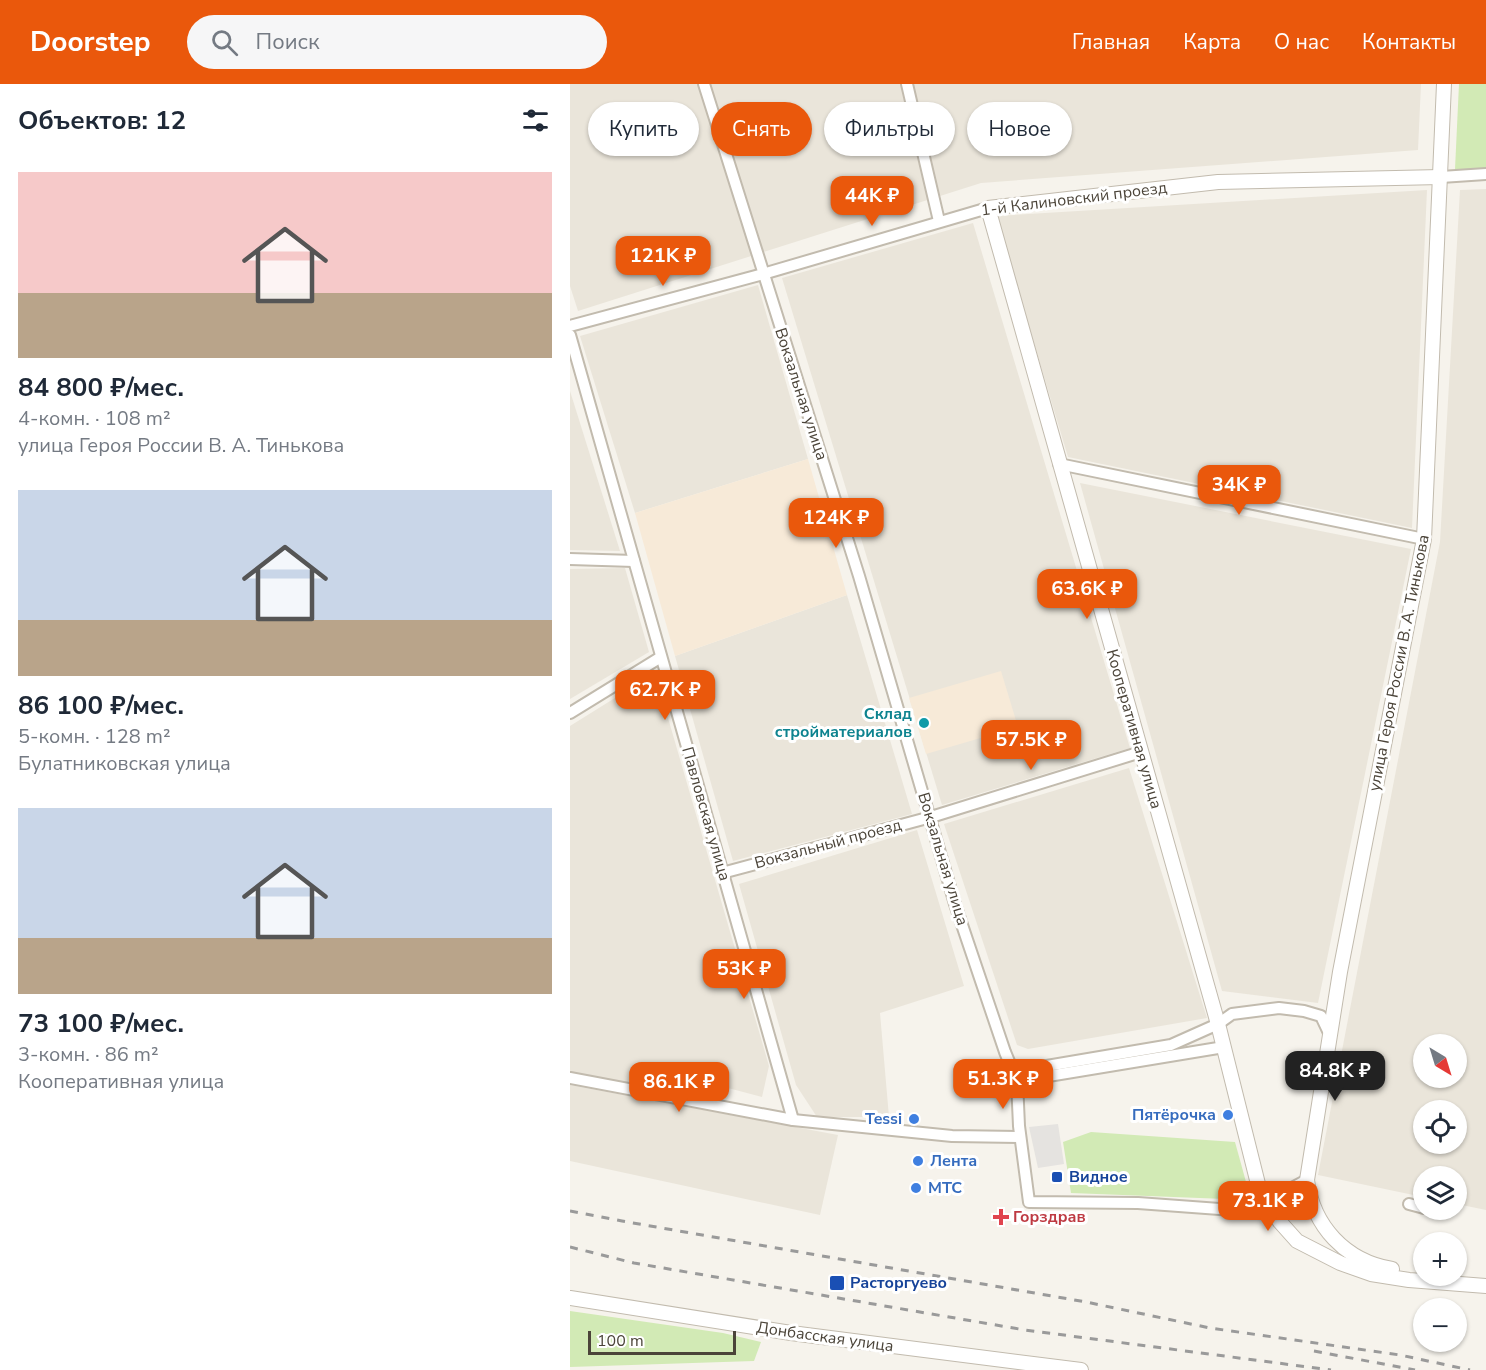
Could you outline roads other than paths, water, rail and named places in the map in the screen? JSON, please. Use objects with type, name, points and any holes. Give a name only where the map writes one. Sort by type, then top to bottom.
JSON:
[{"type":"street","name":"Вокзальная улица","points":[[704,84],[860,576],[956,904],[1005,1052],[1017,1081]]},
{"type":"street","points":[[907,84],[939,221]]},
{"type":"street","name":"улица Героя России В. А. Тинькова","points":[[1307,1180],[1340,972],[1424,539],[1444,84]]},
{"type":"street","name":"1-й Калиновский проезд","points":[[570,326],[763,274],[988,208],[1218,182],[1486,174]]},
{"type":"street","name":"Кооперативная улица","points":[[988,208],[1218,1024],[1256,1178],[1266,1202],[1297,1240],[1340,1263],[1371,1274],[1409,1280],[1486,1286]]},
{"type":"street","name":"Павловская улица","points":[[570,335],[792,1120]]},
{"type":"street","points":[[1059,464],[1424,539]]},
{"type":"street","points":[[570,559],[634,561]]},
{"type":"street","points":[[570,713],[661,657]]},
{"type":"street","name":"Вокзальный проезд","points":[[722,873],[931,817],[1141,752]]},
{"type":"street","points":[[1330,1035],[1321,1016],[1287,1009],[1232,1014],[1218,1024],[1171,1045],[1029,1069],[1017,1081],[1020,1137],[1029,1202],[1138,1203],[1233,1210],[1249,1208],[1266,1202],[1307,1180],[1319,1222],[1341,1247],[1362,1260],[1385,1268],[1413,1272]]},
{"type":"street","points":[[1017,1081],[1224,1047]]},
{"type":"street","points":[[570,1078],[792,1120],[952,1136],[1020,1137]]},
{"type":"street","points":[[1409,1204],[1413,1205]]},
{"type":"street","points":[[1467,1276],[1486,1277]]},
{"type":"street","name":"Донбасская улица","points":[[570,1298],[791,1333],[1081,1370]]},
{"type":"railway","points":[[570,1211],[1086,1302],[1210,1328],[1400,1355],[1470,1370]]},
{"type":"railway","points":[[570,1247],[634,1263],[1025,1330],[1331,1370]]},
{"type":"railway","points":[[1314,1351],[1415,1370]]},
{"type":"place","name":"Склад стройматериалов","points":[[924,723]]},
{"type":"place","name":"Пятёрочка","points":[[1228,1115]]},
{"type":"place","name":"Tessi","points":[[914,1119]]},
{"type":"place","name":"Лента","points":[[918,1161]]},
{"type":"place","name":"Видное","points":[[1057,1177]]},
{"type":"place","name":"МТС","points":[[916,1188]]},
{"type":"place","name":"Горздрав","points":[[1001,1217]]},
{"type":"place","name":"Расторгуево","points":[[837,1283]]}]
